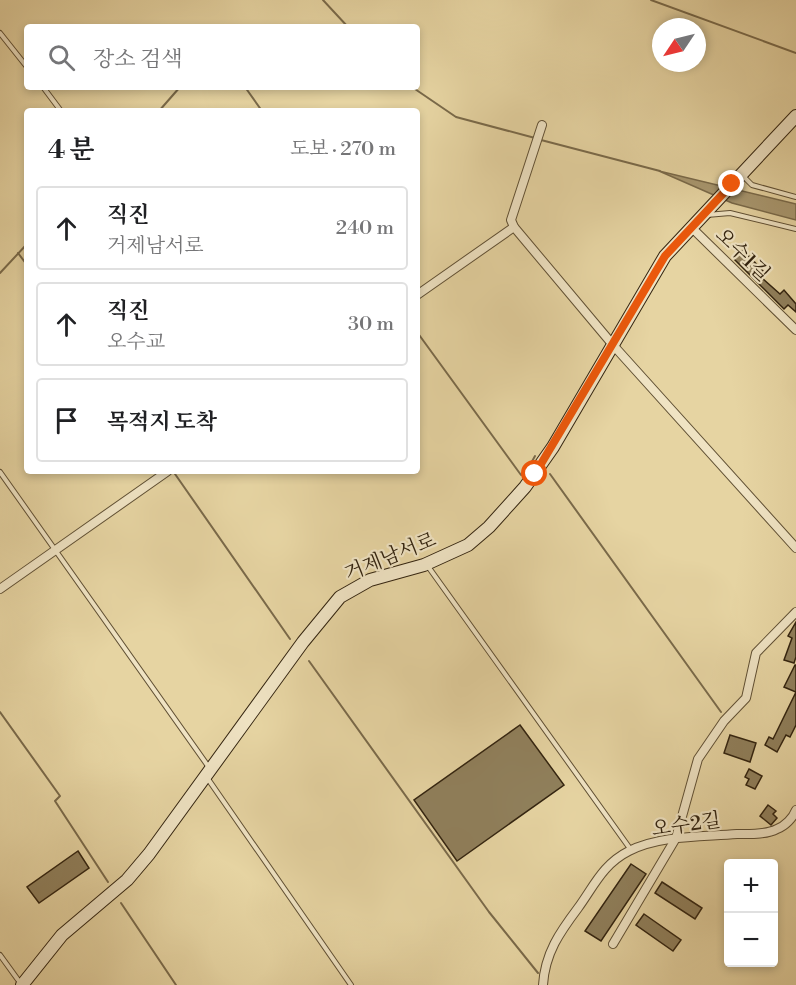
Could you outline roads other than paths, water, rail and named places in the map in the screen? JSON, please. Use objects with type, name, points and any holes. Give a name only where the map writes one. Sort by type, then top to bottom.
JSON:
[{"type":"main road","points":[[741,174],[796,116]]},
{"type":"main road","name":"거제남서로","points":[[22,985],[62,935],[127,880],[303,642],[340,597],[370,580],[427,564],[468,545],[489,527],[525,487],[550,452],[665,256],[741,174]]},
{"type":"street","points":[[542,125],[511,220],[514,227],[613,345],[796,548]]},
{"type":"street","points":[[420,293],[514,227]]},
{"type":"street","name":"오수1길","points":[[692,228],[796,330]]},
{"type":"street","points":[[0,589],[164,474]]},
{"type":"street","points":[[613,944],[676,838],[698,759],[724,721],[746,698],[756,653],[796,612]]},
{"type":"street","name":"오수2길","points":[[543,985],[544,972],[554,940],[597,877],[611,862],[631,850],[676,838],[778,829],[794,817],[796,810]]},
{"type":"lane","points":[[0,33],[24,63]]},
{"type":"lane","points":[[45,90],[60,108]]},
{"type":"lane","points":[[741,174],[752,184],[796,197]]},
{"type":"lane","points":[[706,212],[729,213],[796,229]]},
{"type":"lane","points":[[0,472],[208,772],[351,985]]},
{"type":"lane","points":[[427,564],[631,850]]},
{"type":"lane","points":[[0,955],[22,985]]},
{"type":"waterway","points":[[323,0],[345,24]]},
{"type":"waterway","points":[[651,0],[796,53]]},
{"type":"waterway","points":[[162,108],[177,90]]},
{"type":"waterway","points":[[247,90],[260,108]]},
{"type":"waterway","points":[[416,90],[456,117],[535,138]]},
{"type":"waterway","points":[[541,140],[660,171]]},
{"type":"waterway","points":[[0,273],[24,247]]},
{"type":"waterway","points":[[18,253],[24,261]]},
{"type":"waterway","points":[[420,336],[521,475],[525,474],[535,456]]},
{"type":"waterway","points":[[175,474],[290,639]]},
{"type":"waterway","points":[[550,474],[721,712]]},
{"type":"waterway","points":[[309,661],[489,912],[538,973]]},
{"type":"waterway","points":[[0,712],[60,796],[55,801],[108,882]]},
{"type":"waterway","points":[[121,903],[176,985]]}]
